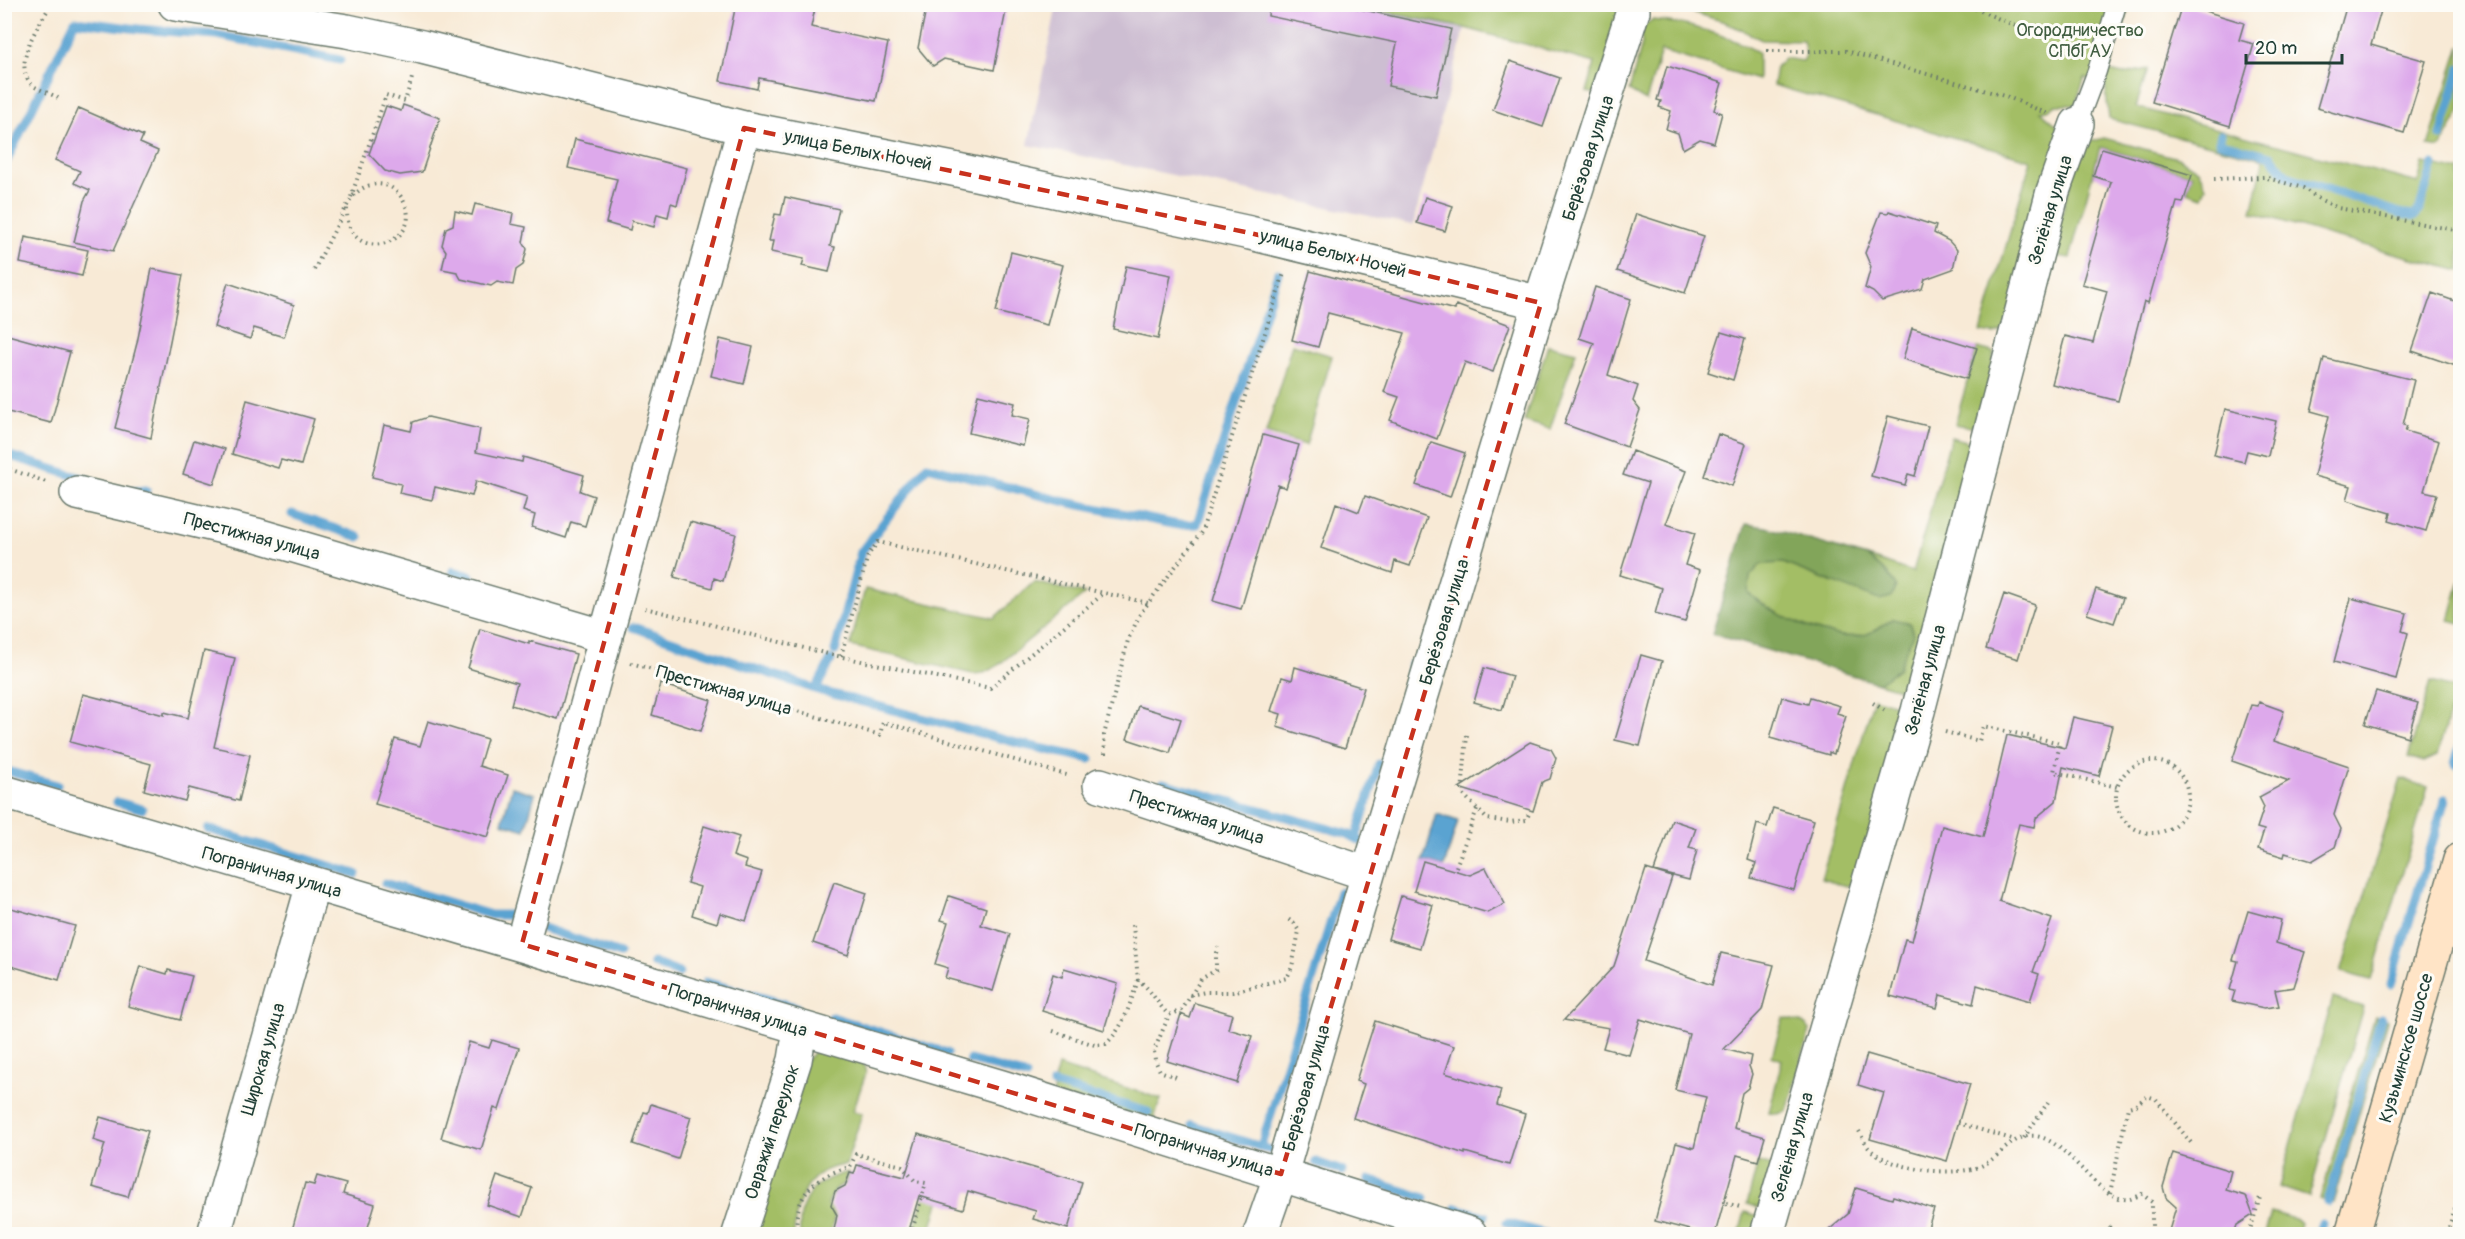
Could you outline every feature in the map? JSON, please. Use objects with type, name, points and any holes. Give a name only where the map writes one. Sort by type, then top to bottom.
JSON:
[{"type":"main road","name":"Кузьминское шоссе","points":[[2352,1234],[2460,860]]},
{"type":"street","name":"улица Белых Ночей","points":[[175,4],[390,40],[744,128],[953,169],[1293,243],[1541,303]]},
{"type":"street","name":"Берёзовая улица","points":[[1260,1234],[1281,1174],[1368,874],[1541,303],[1633,11]]},
{"type":"street","name":"Зелёная улица","points":[[1767,1234],[1918,711],[2053,191],[2077,124]]},
{"type":"street","points":[[522,944],[744,128]]},
{"type":"street","name":"Престижная улица","points":[[77,493],[257,535],[606,636]]},
{"type":"street","name":"Престижная улица","points":[[1103,773],[1368,874]]},
{"type":"street","name":"Пограничная улица","points":[[4,792],[1002,1087],[1470,1234]]},
{"type":"street","name":"Широкая улица","points":[[214,1234],[313,884]]},
{"type":"street","name":"Овражий переулок","points":[[739,1234],[795,1060],[800,1029]]},
{"type":"lane","points":[[2077,124],[2097,71],[2117,4]]},
{"type":"path","points":[[55,4],[50,6],[25,52],[25,70],[32,85],[58,98]]},
{"type":"path","points":[[1964,4],[2056,43],[2097,71]]},
{"type":"path","points":[[1767,51],[1846,51],[2008,97],[2077,124]]},
{"type":"path","points":[[314,270],[347,208],[386,95],[405,101],[413,76]]},
{"type":"path","points":[[2214,179],[2264,177],[2303,188],[2337,208],[2460,231]]},
{"type":"path","points":[[347,208],[350,230],[358,239],[368,244],[379,245],[390,242],[399,236],[405,226],[406,204],[400,194],[391,187],[381,184],[369,185],[359,190],[351,198]]},
{"type":"path","points":[[1103,773],[1104,735],[1108,712],[1128,640],[1148,603],[1202,531],[1293,243]]},
{"type":"path","points":[[4,467],[77,493]]},
{"type":"path","points":[[841,656],[868,555],[878,542],[1148,603]]},
{"type":"path","points":[[616,600],[841,656],[990,688],[1103,594]]},
{"type":"path","name":"Престижная улица","points":[[606,636],[618,660],[879,735],[883,722],[1103,773]]},
{"type":"path","points":[[1938,730],[1979,741],[1983,726],[2060,742],[2054,772],[2117,787]]},
{"type":"path","points":[[1467,735],[1462,793],[1487,819],[1511,822],[1526,820],[1529,814]]},
{"type":"path","points":[[2150,760],[2162,761],[2172,766],[2186,783],[2188,806],[2183,816],[2166,831],[2143,832],[2124,820],[2118,810],[2117,787],[2122,777],[2139,763],[2150,760]]},
{"type":"path","points":[[1456,867],[1477,809]]},
{"type":"path","points":[[1190,995],[1206,992],[1232,992],[1287,978],[1292,967],[1299,931],[1294,923],[1286,918]]},
{"type":"path","points":[[1053,1031],[1095,1044],[1106,1044],[1115,1036],[1125,1019],[1138,981],[1133,925]]},
{"type":"path","points":[[1176,1077],[1160,1071],[1154,1051],[1169,1015],[1182,1010],[1202,979],[1216,970],[1218,947]]},
{"type":"path","points":[[1138,981],[1151,990],[1160,1006],[1169,1015]]},
{"type":"path","points":[[2110,1193],[2128,1107],[2136,1105],[2147,1096],[2156,1099],[2192,1144]]},
{"type":"path","points":[[2024,1138],[2048,1101]]},
{"type":"path","points":[[1958,1123],[2015,1140]]},
{"type":"path","points":[[1859,1131],[1869,1147],[1884,1158],[1916,1168],[1955,1173],[1982,1166],[2015,1140],[2035,1136],[2051,1141],[2099,1186],[2110,1193],[2129,1199],[2142,1194],[2152,1202],[2152,1234]]},
{"type":"path","points":[[797,1234],[798,1212],[807,1191],[816,1181],[832,1172],[850,1167],[856,1154],[902,1166],[915,1181],[926,1183],[911,1234]]},
{"type":"path","points":[[2449,1227],[2460,1193]]},
{"type":"path","points":[[2249,1234],[2261,1194]]},
{"type":"path","points":[[1726,1203],[1746,1208]]},
{"type":"path","points":[[2109,1227],[2116,1234]]},
{"type":"highlighted area","points":[[744,128],[1250,233],[1541,303],[1281,1174],[522,944]]},
{"type":"shaded area","points":[[1057,5],[1349,5],[1465,28],[1413,225],[1028,145]]},
{"type":"green space","points":[[1349,5],[1626,5],[1595,94],[1587,92],[1595,63],[1465,28]]},
{"type":"green space","name":"Огородничество СПбГАУ","points":[[1668,5],[2130,5],[2109,71],[2123,74],[2148,69],[2136,107],[2418,183],[2423,163],[2460,171],[2460,271],[2252,212],[2264,159],[2109,119],[2105,83],[2085,78],[2075,105],[2055,105],[2048,110],[2041,111],[2061,129],[2005,330],[1994,334],[1981,332],[2031,160],[1773,85],[1776,67],[1784,58],[1803,61],[1806,55],[1803,41],[1762,40],[1725,22]]},
{"type":"green space","points":[[1652,20],[1707,31],[1758,52],[1758,80],[1661,51],[1646,101],[1629,91],[1642,44],[1641,33],[1645,25]]},
{"type":"green space","points":[[2460,46],[2460,113],[2440,148],[2428,146]]},
{"type":"green space","points":[[2104,138],[2181,159],[2198,170],[2206,186],[2202,197],[2187,192],[2192,175],[2100,147],[2070,258],[2056,256],[2051,252],[2080,150],[2086,143]]},
{"type":"green space","points":[[1292,344],[1332,356],[1306,445],[1266,433]]},
{"type":"green space","points":[[1548,345],[1576,352],[1550,429],[1524,421]]},
{"type":"green space","points":[[1977,348],[1994,352],[1982,421],[1970,427],[1955,424]]},
{"type":"green space","points":[[1951,437],[1966,441],[1974,448],[1913,693],[1878,683],[1898,669],[1893,619],[1864,635],[1835,635],[1819,631],[1773,610],[1748,593],[1750,576],[1761,564],[1783,563],[1833,583],[1887,573],[1867,557],[1913,572]]},
{"type":"green space","points":[[1746,524],[1766,527],[1867,557],[1887,573],[1896,586],[1891,597],[1879,600],[1783,563],[1761,564],[1750,576],[1748,593],[1787,618],[1835,635],[1868,634],[1893,619],[1910,623],[1913,634],[1898,669],[1878,683],[1712,634]]},
{"type":"green space","points":[[2460,581],[2460,623],[2449,620]]},
{"type":"green space","points":[[1034,582],[1085,594],[997,666],[984,673],[973,674],[850,646],[865,589],[994,618]]},
{"type":"green space","points":[[2431,682],[2456,689],[2437,756],[2424,762],[2408,757]]},
{"type":"green space","points":[[1874,698],[1907,709],[1855,883],[1846,886],[1821,879]]},
{"type":"green space","points":[[2401,779],[2428,787],[2371,980],[2341,972]]},
{"type":"green space","points":[[2333,998],[2363,1007],[2309,1197],[2279,1187]]},
{"type":"green space","points":[[2375,1016],[2387,1020],[2333,1203],[2320,1199]]},
{"type":"green space","points":[[1783,1018],[1801,1022],[1810,1030],[1787,1111],[1778,1114],[1769,1113],[1782,1060],[1772,1056]]},
{"type":"green space","points":[[823,1049],[862,1059],[866,1073],[853,1111],[862,1114],[846,1165],[822,1172],[806,1188],[797,1210],[794,1234],[747,1234],[804,1063],[814,1052]]},
{"type":"green space","points":[[1058,1066],[1161,1099],[1153,1121],[1054,1095],[1053,1084]]},
{"type":"green space","points":[[1758,1162],[1773,1166],[1761,1209],[1747,1204]]},
{"type":"green space","points":[[848,1172],[845,1183],[834,1190],[828,1205],[835,1216],[831,1230],[833,1234],[800,1234],[802,1210],[810,1193],[825,1180]]},
{"type":"green space","points":[[924,1195],[940,1199],[930,1234],[913,1234]]},
{"type":"green space","points":[[1745,1212],[1762,1217],[1757,1234],[1739,1234]]},
{"type":"green space","points":[[2271,1212],[2298,1220],[2301,1223],[2298,1234],[2265,1234]]},
{"type":"water","points":[[512,787],[535,794],[525,830],[502,823]]},
{"type":"water","points":[[1437,814],[1458,821],[1444,867],[1423,861]]},
{"type":"building","points":[[736,4],[816,4],[811,27],[888,43],[876,101],[759,78],[757,89],[720,81]]},
{"type":"building","points":[[927,4],[973,4],[1006,11],[994,70],[944,59],[933,66],[918,48]]},
{"type":"building","points":[[1269,4],[1337,4],[1451,29],[1436,96],[1388,86],[1397,43],[1268,16]]},
{"type":"building","points":[[2182,4],[2244,23],[2239,40],[2254,44],[2230,126],[2152,102]]},
{"type":"building","points":[[2347,4],[2383,4],[2371,45],[2426,61],[2404,133],[2317,108]]},
{"type":"building","points":[[1510,61],[1560,78],[1543,127],[1493,110]]},
{"type":"building","points":[[1667,66],[1722,83],[1714,110],[1722,113],[1714,143],[1700,139],[1683,149],[1678,133],[1666,129],[1671,111],[1659,107],[1661,101],[1657,100]]},
{"type":"building","points":[[403,105],[440,118],[422,172],[400,175],[385,171],[369,154],[386,106],[401,111]]},
{"type":"building","points":[[79,108],[143,136],[140,143],[158,151],[113,251],[74,242],[84,201],[90,190],[74,183],[80,171],[55,160]]},
{"type":"building","points":[[575,139],[687,168],[677,205],[671,203],[668,217],[657,214],[654,227],[632,221],[630,230],[606,223],[617,179],[568,168]]},
{"type":"building","points":[[2102,148],[2192,175],[2183,203],[2177,202],[2148,303],[2144,301],[2118,401],[2052,384],[2065,336],[2093,343],[2107,291],[2082,284],[2111,182],[2093,176]]},
{"type":"building","points":[[785,197],[839,209],[830,246],[835,247],[829,272],[802,266],[804,259],[771,252],[773,241],[769,241],[775,214],[781,215]]},
{"type":"building","points":[[1425,197],[1453,206],[1445,231],[1417,223]]},
{"type":"building","points":[[475,204],[513,213],[511,224],[526,227],[523,242],[527,249],[523,265],[516,270],[513,285],[497,282],[491,286],[461,279],[457,272],[442,269],[446,251],[442,245],[446,228],[453,225],[455,211],[472,215]]},
{"type":"building","points":[[1889,211],[1936,226],[1934,233],[1949,241],[1957,250],[1953,269],[1925,279],[1922,289],[1882,301],[1865,288],[1871,267],[1865,253],[1881,212],[1888,213]]},
{"type":"building","points":[[1636,214],[1704,236],[1685,293],[1617,271]]},
{"type":"building","points":[[25,237],[88,250],[82,276],[20,263]]},
{"type":"building","points":[[1011,252],[1063,265],[1047,325],[996,312]]},
{"type":"building","points":[[1126,266],[1171,275],[1158,339],[1113,329]]},
{"type":"building","points":[[152,269],[183,275],[151,438],[115,428],[137,343]]},
{"type":"building","points":[[1310,271],[1455,310],[1456,305],[1510,325],[1493,372],[1465,362],[1437,439],[1390,420],[1399,397],[1384,392],[1405,333],[1328,313],[1318,347],[1292,340]]},
{"type":"building","points":[[228,283],[294,305],[284,337],[254,328],[250,339],[214,327]]},
{"type":"building","points":[[1595,287],[1631,299],[1608,375],[1638,386],[1633,401],[1640,410],[1627,447],[1564,424],[1594,343],[1579,338]]},
{"type":"building","points":[[2432,293],[2460,303],[2460,353],[2456,366],[2412,351]]},
{"type":"building","points":[[1912,328],[1977,348],[1967,379],[1903,359]]},
{"type":"building","points":[[1721,332],[1745,339],[1733,380],[1708,372]]},
{"type":"building","points":[[8,335],[70,352],[51,423],[4,411],[4,349]]},
{"type":"building","points":[[720,339],[753,347],[744,384],[711,376]]},
{"type":"building","points":[[2324,358],[2414,380],[2403,425],[2407,426],[2405,431],[2439,441],[2424,491],[2437,494],[2426,531],[2389,520],[2391,513],[2347,500],[2351,486],[2314,476],[2329,416],[2311,411]]},
{"type":"building","points":[[978,394],[1015,403],[1012,415],[1030,419],[1023,446],[969,433]]},
{"type":"building","points":[[247,400],[314,419],[301,465],[281,460],[278,468],[232,454]]},
{"type":"building","points":[[2225,409],[2276,421],[2268,456],[2247,451],[2244,462],[2214,455]]},
{"type":"building","points":[[1888,416],[1928,426],[1915,476],[1908,474],[1905,485],[1871,476]]},
{"type":"building","points":[[428,417],[480,429],[476,452],[522,462],[523,457],[584,475],[580,491],[594,496],[585,526],[571,522],[566,538],[532,527],[535,515],[523,511],[527,497],[476,481],[472,496],[435,487],[432,500],[399,493],[401,484],[372,477],[384,425],[411,431],[413,422]]},
{"type":"building","points":[[1718,434],[1746,444],[1732,486],[1704,476]]},
{"type":"building","points":[[1263,435],[1299,445],[1286,488],[1278,485],[1241,609],[1213,601]]},
{"type":"building","points":[[194,440],[225,449],[214,484],[183,474]]},
{"type":"building","points":[[1431,442],[1465,453],[1450,497],[1416,485]]},
{"type":"building","points":[[1632,451],[1686,471],[1666,524],[1695,533],[1685,565],[1700,570],[1685,622],[1655,614],[1662,588],[1620,575],[1648,483],[1623,475]]},
{"type":"building","points":[[1365,496],[1427,518],[1410,566],[1395,561],[1392,573],[1321,548],[1336,503],[1359,512]]},
{"type":"building","points":[[690,522],[736,534],[723,581],[714,578],[712,588],[674,577]]},
{"type":"building","points":[[2096,589],[2123,598],[2114,623],[2087,614]]},
{"type":"building","points":[[2004,594],[2035,605],[2018,659],[1986,649]]},
{"type":"building","points":[[2351,598],[2407,613],[2402,631],[2408,633],[2396,679],[2334,662]]},
{"type":"building","points":[[480,629],[529,644],[529,641],[576,654],[558,719],[511,705],[517,683],[468,668]]},
{"type":"building","points":[[204,651],[235,658],[214,747],[250,755],[239,801],[189,788],[185,801],[144,790],[151,764],[70,742],[83,694],[164,715],[164,712],[188,718]]},
{"type":"building","points":[[1641,655],[1662,661],[1640,746],[1615,740]]},
{"type":"building","points":[[1295,667],[1364,688],[1345,748],[1277,727],[1281,714],[1271,711],[1282,677],[1292,680]]},
{"type":"building","points":[[1484,668],[1512,676],[1502,710],[1474,702]]},
{"type":"building","points":[[661,684],[711,700],[701,731],[652,715]]},
{"type":"building","points":[[2376,691],[2418,703],[2408,737],[2365,724]]},
{"type":"building","points":[[1782,697],[1808,704],[1810,697],[1840,706],[1837,713],[1846,716],[1834,754],[1829,752],[1829,755],[1770,738]]},
{"type":"building","points":[[2259,702],[2284,711],[2274,741],[2349,766],[2334,815],[2341,829],[2335,847],[2312,861],[2285,853],[2284,857],[2258,849],[2264,830],[2257,828],[2264,807],[2259,797],[2289,781],[2232,761],[2251,705],[2258,706]]},
{"type":"building","points":[[1138,706],[1181,719],[1170,753],[1127,739]]},
{"type":"building","points":[[2073,717],[2112,726],[2099,776],[2063,767],[2056,801],[2036,818],[2034,827],[2019,824],[1999,901],[2052,919],[2033,972],[2039,974],[2030,1001],[1977,985],[1973,1004],[1940,995],[1937,1008],[1890,996],[1905,939],[1912,941],[1942,826],[1983,837],[2007,735],[2065,748]]},
{"type":"building","points":[[428,721],[487,739],[479,766],[508,775],[488,837],[375,804],[395,739],[420,746]]},
{"type":"building","points":[[1530,742],[1551,749],[1556,758],[1550,779],[1542,782],[1533,811],[1459,788]]},
{"type":"building","points":[[1773,808],[1814,820],[1794,890],[1751,878],[1756,863],[1748,860],[1757,824],[1767,827]]},
{"type":"building","points":[[1672,820],[1696,828],[1689,848],[1697,850],[1689,880],[1654,871]]},
{"type":"building","points":[[704,826],[739,837],[733,856],[747,861],[745,867],[762,872],[746,921],[720,913],[717,923],[692,915],[700,887],[687,883]]},
{"type":"building","points":[[1423,861],[1470,875],[1486,868],[1505,904],[1488,913],[1414,891]]},
{"type":"building","points":[[1646,869],[1672,877],[1644,961],[1712,985],[1721,953],[1774,965],[1762,1010],[1724,1049],[1751,1056],[1749,1066],[1752,1074],[1748,1088],[1742,1093],[1734,1128],[1765,1137],[1758,1161],[1737,1155],[1715,1234],[1705,1234],[1655,1221],[1676,1143],[1694,1148],[1706,1097],[1675,1090],[1689,1034],[1640,1019],[1629,1055],[1603,1048],[1609,1028],[1564,1020],[1614,966]]},
{"type":"building","points":[[834,882],[867,893],[848,955],[813,943]]},
{"type":"building","points":[[949,896],[986,908],[981,925],[1010,934],[993,991],[945,978],[948,968],[935,964],[948,922],[941,920]]},
{"type":"building","points":[[1401,896],[1433,905],[1420,948],[1388,939]]},
{"type":"building","points":[[4,906],[75,926],[59,980],[4,964]]},
{"type":"building","points":[[2248,911],[2281,920],[2276,943],[2305,952],[2294,987],[2275,990],[2279,1006],[2264,1008],[2232,1001],[2235,991],[2230,990],[2238,961],[2233,960]]},
{"type":"building","points":[[140,966],[167,974],[168,970],[192,976],[180,1020],[128,1006]]},
{"type":"building","points":[[1064,968],[1118,984],[1104,1030],[1042,1011],[1053,974],[1062,977]]},
{"type":"building","points":[[1195,1003],[1232,1014],[1228,1029],[1252,1036],[1237,1083],[1167,1061],[1181,1014],[1190,1018]]},
{"type":"building","points":[[1375,1021],[1454,1046],[1445,1073],[1501,1090],[1497,1105],[1525,1114],[1509,1165],[1465,1152],[1465,1154],[1353,1118],[1364,1084],[1356,1081]]},
{"type":"building","points":[[492,1040],[519,1048],[499,1110],[494,1108],[481,1150],[441,1138],[469,1042],[489,1048]]},
{"type":"building","points":[[1867,1054],[1970,1084],[1947,1161],[1870,1139],[1884,1093],[1858,1085]]},
{"type":"building","points":[[651,1104],[691,1117],[678,1159],[633,1144],[644,1112],[648,1113]]},
{"type":"building","points":[[100,1117],[148,1131],[128,1197],[92,1187],[105,1144],[93,1140]]},
{"type":"building","points":[[918,1134],[1082,1182],[1068,1229],[1033,1219],[1036,1211],[968,1191],[963,1209],[919,1196],[908,1234],[838,1234],[839,1231],[834,1230],[837,1215],[831,1205],[835,1191],[845,1186],[850,1173],[854,1174],[857,1165],[905,1177]]},
{"type":"building","points":[[2173,1153],[2231,1171],[2226,1190],[2246,1196],[2253,1215],[2237,1225],[2234,1234],[2168,1234],[2176,1207],[2166,1198],[2163,1187]]},
{"type":"building","points":[[317,1176],[346,1184],[343,1194],[375,1204],[366,1234],[291,1234],[305,1183],[314,1185]]},
{"type":"building","points":[[497,1176],[532,1188],[522,1217],[487,1205]]},
{"type":"building","points":[[1856,1188],[1892,1199],[1893,1196],[1934,1209],[1926,1234],[1824,1234],[1848,1214]]},
{"type":"waterway","points":[[4,166],[75,21],[217,35],[340,60]]},
{"type":"waterway","points":[[2441,136],[2460,69]]},
{"type":"waterway","points":[[2221,134],[2219,142],[2271,156],[2287,176],[2406,215],[2415,216],[2420,208],[2433,165]]},
{"type":"waterway","points":[[835,651],[861,552],[927,466],[1066,502],[1178,525],[1197,524],[1278,273]]},
{"type":"waterway","points":[[4,454],[88,480]]},
{"type":"waterway","points":[[127,492],[146,490]]},
{"type":"waterway","points":[[292,514],[359,537]]},
{"type":"waterway","points":[[453,571],[470,576]]},
{"type":"waterway","points":[[633,627],[821,691],[1021,744],[1090,759]]},
{"type":"waterway","points":[[816,689],[831,660]]},
{"type":"waterway","points":[[1410,672],[1412,664]]},
{"type":"waterway","points":[[2455,764],[2460,746]]},
{"type":"waterway","points":[[1356,838],[1379,764]]},
{"type":"waterway","points":[[4,770],[57,785]]},
{"type":"waterway","points":[[1163,783],[1348,834],[1361,841]]},
{"type":"waterway","points":[[2391,984],[2445,799]]},
{"type":"waterway","points":[[117,802],[142,809]]},
{"type":"waterway","points":[[208,829],[356,874]]},
{"type":"waterway","points":[[385,883],[491,915],[509,915]]},
{"type":"waterway","points":[[1261,1146],[1340,892]]},
{"type":"waterway","points":[[543,928],[620,954]]},
{"type":"waterway","points":[[653,963],[679,973]]},
{"type":"waterway","points":[[706,982],[796,1007]]},
{"type":"waterway","points":[[832,1017],[947,1053]]},
{"type":"waterway","points":[[2328,1202],[2381,1018]]},
{"type":"waterway","points":[[970,1060],[1026,1076]]},
{"type":"waterway","points":[[1053,1084],[1148,1112]]},
{"type":"waterway","points":[[1192,1125],[1274,1151]]},
{"type":"waterway","points":[[1316,1162],[1342,1171]]},
{"type":"waterway","points":[[1369,1180],[1425,1198]]},
{"type":"waterway","points":[[1456,1208],[1485,1216]]},
{"type":"waterway","points":[[1507,1223],[1547,1234]]},
{"type":"waterway","points":[[2318,1234],[2322,1224]]}]
